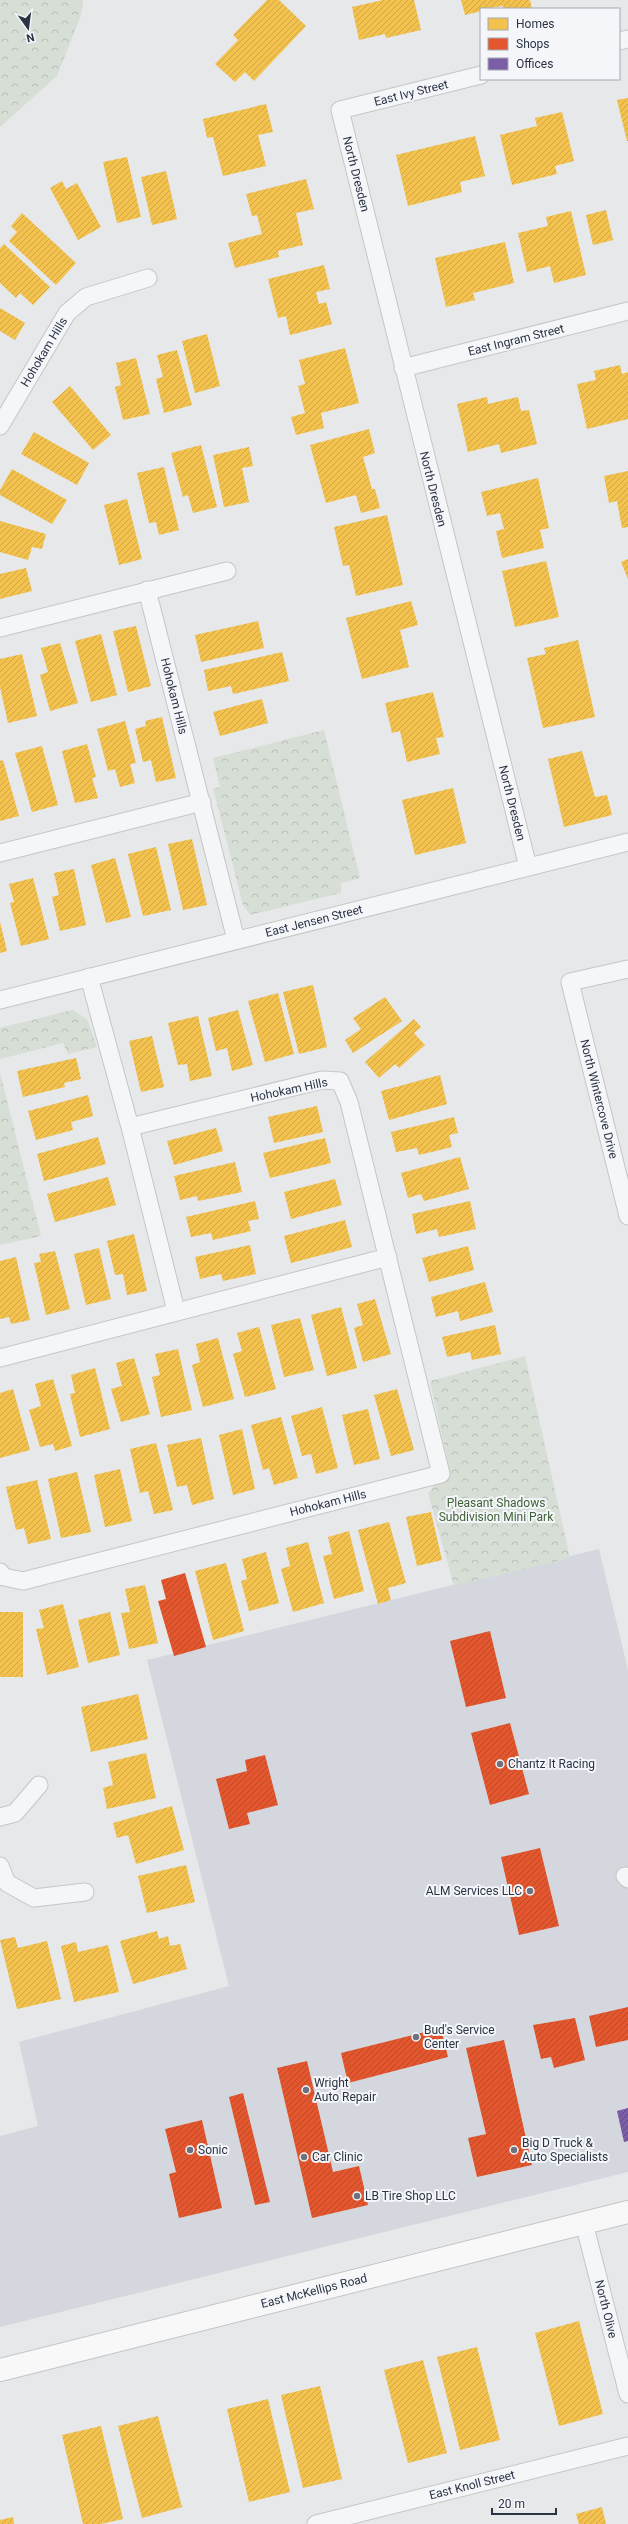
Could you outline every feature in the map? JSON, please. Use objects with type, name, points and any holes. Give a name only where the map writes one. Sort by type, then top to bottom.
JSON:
[{"type":"main road","name":"East McKellips Road","points":[[0,2370],[628,2212]]},
{"type":"street","name":"East Ivy Street","points":[[340,110],[480,75]]},
{"type":"street","name":"North Dresden","points":[[340,110],[528,867]]},
{"type":"street","name":"Hohokam Hills","points":[[0,426],[67,313],[86,296],[148,278]]},
{"type":"street","name":"East Ingram Street","points":[[403,368],[628,311]]},
{"type":"street","points":[[0,628],[147,590],[227,572]]},
{"type":"street","name":"Hohokam Hills","points":[[147,590],[236,940]]},
{"type":"street","points":[[0,853],[202,802]]},
{"type":"street","name":"East Jensen Street","points":[[0,1000],[628,842]]},
{"type":"street","name":"North Wintercove Drive","points":[[628,969],[570,982],[628,1216]]},
{"type":"street","points":[[90,977],[130,1127],[176,1311]]},
{"type":"street","name":"Hohokam Hills","points":[[0,1572],[4,1577],[23,1580],[441,1474],[349,1102],[340,1081],[322,1080],[130,1127]]},
{"type":"street","points":[[0,1358],[388,1257]]},
{"type":"street","points":[[0,1817],[15,1813],[39,1785]]},
{"type":"street","points":[[0,1866],[7,1883],[34,1898],[85,1892]]},
{"type":"street","name":"North Olive","points":[[584,2223],[628,2394]]},
{"type":"street","name":"East Knoll Street","points":[[316,2524],[628,2446]]},
{"type":"shaded area","points":[[599,1549],[628,1670],[628,2172],[0,2327],[0,2136],[38,2126],[19,2042],[229,1986],[147,1660]]},
{"type":"green space","points":[[0,0],[83,0],[81,15],[57,76],[0,127]]},
{"type":"green space","points":[[324,730],[360,878],[341,883],[341,893],[250,915],[243,905],[213,788],[220,787],[213,758]]},
{"type":"green space","points":[[72,1010],[87,1019],[97,1047],[68,1054],[63,1043],[0,1059],[0,1028]]},
{"type":"green space","points":[[0,1073],[41,1236],[0,1245]]},
{"type":"green space","name":"Pleasant Shadows Subdivision Mini Park","points":[[525,1356],[570,1558],[454,1586],[428,1493],[440,1480],[448,1463],[430,1381]]},
{"type":"building: Homes","points":[[267,0],[279,0],[306,26],[254,81],[245,72],[235,82],[215,64],[238,40],[233,35]]},
{"type":"building: Homes","points":[[383,0],[414,0],[421,30],[386,38],[385,34],[359,40],[352,7]]},
{"type":"building: Homes","points":[[461,0],[530,0],[532,8],[504,8],[503,6],[480,8],[480,11],[465,15]]},
{"type":"building: Homes","points":[[628,98],[628,141],[627,141],[617,100]]},
{"type":"building: Homes","points":[[266,104],[273,132],[258,135],[266,166],[223,176],[213,137],[207,138],[203,119]]},
{"type":"building: Homes","points":[[562,112],[574,161],[555,166],[557,174],[512,185],[500,135],[537,126],[535,118]]},
{"type":"building: Homes","points":[[475,136],[485,176],[460,182],[462,192],[408,206],[396,155]]},
{"type":"building: Homes","points":[[127,157],[141,217],[117,223],[103,162]]},
{"type":"building: Homes","points":[[166,171],[177,219],[152,225],[141,177]]},
{"type":"building: Homes","points":[[306,179],[314,209],[296,213],[303,245],[278,251],[279,257],[235,268],[228,243],[262,234],[257,215],[252,216],[246,194]]},
{"type":"building: Homes","points":[[62,181],[66,189],[77,183],[101,227],[78,240],[50,188]]},
{"type":"building: Homes","points":[[606,210],[613,240],[593,245],[586,215]]},
{"type":"building: Homes","points":[[571,211],[586,275],[554,283],[550,266],[527,272],[518,233],[548,226],[546,217]]},
{"type":"building: Homes","points":[[22,213],[76,263],[56,285],[9,241],[17,232],[11,226]]},
{"type":"building: Homes","points":[[505,242],[514,283],[473,293],[475,300],[446,307],[435,258]]},
{"type":"building: Homes","points":[[4,244],[50,287],[33,305],[20,293],[16,298],[0,283],[0,248]]},
{"type":"building: Homes","points":[[324,265],[330,289],[316,292],[319,304],[326,302],[332,324],[290,335],[286,316],[278,318],[268,279]]},
{"type":"building: Homes","points":[[0,308],[25,323],[15,340],[0,331]]},
{"type":"building: Homes","points":[[207,334],[220,386],[195,393],[182,341]]},
{"type":"building: Homes","points":[[345,348],[359,403],[321,413],[324,428],[296,435],[291,417],[305,413],[298,386],[305,384],[299,360]]},
{"type":"building: Homes","points":[[177,350],[192,405],[164,413],[156,379],[163,377],[157,355]]},
{"type":"building: Homes","points":[[136,358],[150,414],[123,420],[115,387],[121,385],[116,363]]},
{"type":"building: Homes","points":[[620,365],[622,374],[628,372],[628,419],[587,429],[577,384],[596,380],[594,371]]},
{"type":"building: Homes","points":[[70,386],[111,435],[93,450],[52,402]]},
{"type":"building: Homes","points":[[487,397],[488,404],[518,397],[521,411],[529,410],[537,444],[501,453],[499,444],[468,452],[457,404]]},
{"type":"building: Homes","points":[[369,429],[375,453],[363,457],[372,489],[375,489],[380,508],[361,513],[356,495],[326,503],[310,445]]},
{"type":"building: Homes","points":[[34,432],[89,463],[77,485],[21,454]]},
{"type":"building: Homes","points":[[201,445],[217,507],[193,513],[188,495],[183,497],[171,453]]},
{"type":"building: Homes","points":[[249,447],[253,466],[242,468],[249,502],[224,507],[213,455]]},
{"type":"building: Homes","points":[[164,467],[179,530],[159,535],[156,522],[149,523],[137,473]]},
{"type":"building: Homes","points":[[12,469],[67,500],[52,524],[0,495],[0,490]]},
{"type":"building: Homes","points":[[628,471],[628,527],[622,528],[617,501],[609,503],[604,476]]},
{"type":"building: Homes","points":[[538,478],[549,528],[540,530],[544,548],[502,558],[496,531],[504,529],[500,513],[487,516],[481,492]]},
{"type":"building: Homes","points":[[127,499],[142,559],[119,565],[104,505]]},
{"type":"building: Homes","points":[[387,515],[403,585],[356,596],[349,565],[343,566],[334,527]]},
{"type":"building: Homes","points":[[0,521],[46,534],[42,549],[32,547],[28,560],[0,552]]},
{"type":"building: Homes","points":[[628,559],[628,579],[621,562]]},
{"type":"building: Homes","points":[[546,561],[559,617],[515,627],[502,571]]},
{"type":"building: Homes","points":[[26,568],[32,591],[0,599],[0,574]]},
{"type":"building: Homes","points":[[411,601],[418,625],[400,630],[409,667],[362,679],[346,618]]},
{"type":"building: Homes","points":[[258,621],[264,648],[201,662],[195,635]]},
{"type":"building: Homes","points":[[136,626],[151,686],[128,692],[113,631]]},
{"type":"building: Homes","points":[[101,634],[117,695],[91,702],[75,641]]},
{"type":"building: Homes","points":[[578,640],[595,717],[543,728],[527,658],[546,654],[544,648]]},
{"type":"building: Homes","points":[[60,643],[78,703],[50,711],[40,675],[48,672],[41,648]]},
{"type":"building: Homes","points":[[282,652],[289,681],[233,694],[231,686],[208,691],[204,670]]},
{"type":"building: Homes","points":[[22,654],[37,716],[8,723],[0,687],[0,659]]},
{"type":"building: Homes","points":[[433,692],[444,737],[436,738],[440,754],[407,762],[400,731],[392,733],[385,703]]},
{"type":"building: Homes","points":[[262,699],[268,723],[220,736],[213,712]]},
{"type":"building: Homes","points":[[162,717],[176,778],[156,782],[151,760],[143,762],[135,729],[146,726],[145,721]]},
{"type":"building: Homes","points":[[125,721],[136,763],[130,764],[135,783],[120,787],[115,769],[108,771],[97,729]]},
{"type":"building: Homes","points":[[87,744],[96,777],[92,778],[98,798],[75,803],[62,751]]},
{"type":"building: Homes","points":[[42,746],[58,805],[32,812],[15,753]]},
{"type":"building: Homes","points":[[582,751],[595,797],[607,795],[612,815],[564,827],[548,759]]},
{"type":"building: Homes","points":[[3,760],[19,816],[0,821],[0,761]]},
{"type":"building: Homes","points":[[453,788],[466,843],[415,855],[402,800]]},
{"type":"building: Homes","points":[[192,839],[207,905],[183,910],[168,844]]},
{"type":"building: Homes","points":[[156,847],[171,910],[143,916],[128,854]]},
{"type":"building: Homes","points":[[115,858],[131,917],[106,923],[91,865]]},
{"type":"building: Homes","points":[[74,869],[86,925],[60,931],[52,897],[59,895],[54,873]]},
{"type":"building: Homes","points":[[33,878],[49,939],[21,946],[10,903],[14,902],[9,884]]},
{"type":"building: Homes","points":[[0,922],[7,951],[0,953]]},
{"type":"building: Homes","points":[[313,985],[327,1047],[299,1054],[283,992]]},
{"type":"building: Homes","points":[[278,993],[294,1054],[265,1062],[248,1001]]},
{"type":"building: Homes","points":[[385,997],[402,1021],[353,1053],[345,1040],[361,1029],[353,1018]]},
{"type":"building: Homes","points":[[238,1010],[253,1065],[232,1071],[227,1048],[216,1051],[208,1018]]},
{"type":"building: Homes","points":[[198,1016],[212,1076],[190,1081],[187,1064],[178,1065],[168,1023]]},
{"type":"building: Homes","points":[[414,1019],[421,1027],[414,1033],[425,1045],[399,1068],[395,1064],[379,1078],[365,1062]]},
{"type":"building: Homes","points":[[152,1036],[164,1087],[141,1092],[129,1041]]},
{"type":"building: Homes","points":[[76,1058],[81,1079],[64,1083],[65,1087],[23,1097],[17,1071]]},
{"type":"building: Homes","points":[[440,1075],[447,1104],[389,1120],[381,1091]]},
{"type":"building: Homes","points":[[88,1095],[93,1116],[71,1122],[73,1130],[36,1140],[28,1111]]},
{"type":"building: Homes","points":[[317,1106],[323,1132],[274,1143],[268,1117]]},
{"type":"building: Homes","points":[[454,1117],[458,1133],[449,1135],[452,1147],[419,1155],[417,1148],[396,1152],[391,1132]]},
{"type":"building: Homes","points":[[216,1128],[223,1151],[174,1165],[167,1141]]},
{"type":"building: Homes","points":[[98,1137],[106,1164],[44,1181],[37,1154]]},
{"type":"building: Homes","points":[[325,1138],[331,1163],[270,1178],[263,1153]]},
{"type":"building: Homes","points":[[460,1157],[469,1189],[424,1201],[421,1194],[408,1198],[401,1173]]},
{"type":"building: Homes","points":[[235,1162],[242,1192],[198,1201],[197,1196],[180,1200],[174,1176]]},
{"type":"building: Homes","points":[[108,1177],[116,1205],[55,1222],[47,1194]]},
{"type":"building: Homes","points":[[335,1179],[342,1205],[291,1219],[284,1192]]},
{"type":"building: Homes","points":[[255,1201],[259,1219],[248,1221],[251,1231],[213,1240],[211,1233],[191,1237],[186,1217]]},
{"type":"building: Homes","points":[[470,1201],[476,1229],[439,1237],[437,1229],[416,1234],[412,1214]]},
{"type":"building: Homes","points":[[345,1220],[352,1247],[291,1263],[284,1236]]},
{"type":"building: Homes","points":[[134,1234],[147,1291],[127,1295],[123,1274],[115,1275],[107,1241]]},
{"type":"building: Homes","points":[[250,1245],[256,1274],[223,1281],[221,1274],[200,1279],[195,1257]]},
{"type":"building: Homes","points":[[468,1246],[474,1270],[429,1282],[422,1258]]},
{"type":"building: Homes","points":[[99,1248],[111,1299],[86,1305],[74,1254]]},
{"type":"building: Homes","points":[[55,1251],[70,1309],[46,1315],[34,1263],[41,1262],[39,1254]]},
{"type":"building: Homes","points":[[16,1257],[30,1320],[11,1324],[9,1317],[0,1319],[0,1261]]},
{"type":"building: Homes","points":[[485,1282],[493,1312],[460,1321],[458,1311],[436,1317],[431,1297]]},
{"type":"building: Homes","points":[[375,1299],[391,1354],[363,1362],[354,1328],[363,1325],[357,1304]]},
{"type":"building: Homes","points":[[341,1307],[357,1368],[327,1376],[311,1315]]},
{"type":"building: Homes","points":[[300,1318],[314,1370],[284,1377],[271,1325]]},
{"type":"building: Homes","points":[[495,1325],[501,1354],[472,1360],[470,1352],[447,1357],[442,1337]]},
{"type":"building: Homes","points":[[259,1327],[276,1389],[245,1397],[233,1354],[242,1351],[237,1333]]},
{"type":"building: Homes","points":[[218,1338],[234,1399],[203,1407],[192,1365],[200,1362],[196,1344]]},
{"type":"building: Homes","points":[[178,1349],[192,1410],[161,1417],[152,1377],[160,1375],[155,1354]]},
{"type":"building: Homes","points":[[134,1358],[150,1414],[121,1422],[111,1389],[122,1386],[116,1363]]},
{"type":"building: Homes","points":[[95,1368],[110,1429],[80,1437],[70,1394],[75,1393],[71,1375]]},
{"type":"building: Homes","points":[[53,1379],[72,1446],[55,1451],[53,1444],[40,1447],[29,1410],[41,1406],[35,1384]]},
{"type":"building: Homes","points":[[13,1389],[30,1450],[0,1458],[0,1393]]},
{"type":"building: Homes","points":[[397,1389],[414,1450],[391,1456],[374,1395]]},
{"type":"building: Homes","points":[[322,1407],[338,1468],[316,1474],[311,1454],[302,1456],[291,1416]]},
{"type":"building: Homes","points":[[368,1409],[380,1459],[354,1465],[342,1415]]},
{"type":"building: Homes","points":[[281,1417],[298,1478],[274,1485],[269,1468],[263,1470],[251,1425]]},
{"type":"building: Homes","points":[[242,1429],[255,1489],[233,1495],[219,1435]]},
{"type":"building: Homes","points":[[201,1438],[214,1499],[192,1505],[187,1485],[177,1487],[167,1445]]},
{"type":"building: Homes","points":[[156,1443],[173,1510],[154,1514],[148,1491],[140,1493],[130,1449]]},
{"type":"building: Homes","points":[[120,1469],[132,1521],[105,1527],[94,1475]]},
{"type":"building: Homes","points":[[77,1472],[91,1532],[61,1538],[48,1479]]},
{"type":"building: Homes","points":[[37,1480],[51,1539],[28,1544],[24,1528],[16,1530],[6,1487]]},
{"type":"building: Homes","points":[[431,1512],[442,1560],[417,1566],[406,1517]]},
{"type":"building: Homes","points":[[389,1522],[406,1583],[388,1588],[391,1600],[378,1604],[358,1530]]},
{"type":"building: Homes","points":[[349,1531],[364,1591],[334,1599],[323,1556],[332,1554],[328,1537]]},
{"type":"building: Homes","points":[[308,1542],[324,1603],[293,1612],[281,1569],[290,1566],[286,1548]]},
{"type":"building: Homes","points":[[266,1552],[279,1603],[249,1611],[241,1581],[247,1579],[242,1559]]},
{"type":"building: Homes","points":[[226,1563],[244,1631],[213,1640],[195,1571]]},
{"type":"building: Homes","points":[[145,1585],[158,1643],[129,1649],[121,1613],[130,1612],[125,1589]]},
{"type":"building: Homes","points":[[63,1604],[79,1667],[47,1675],[36,1629],[44,1628],[39,1610]]},
{"type":"building: Homes","points":[[0,1612],[23,1612],[23,1677],[0,1677]]},
{"type":"building: Homes","points":[[110,1612],[120,1655],[88,1663],[78,1620]]},
{"type":"building: Homes","points":[[138,1694],[148,1739],[91,1752],[81,1707]]},
{"type":"building: Homes","points":[[146,1753],[156,1798],[107,1809],[103,1788],[113,1785],[108,1762]]},
{"type":"building: Homes","points":[[172,1806],[184,1850],[136,1864],[128,1835],[117,1838],[113,1823]]},
{"type":"building: Homes","points":[[186,1865],[195,1902],[147,1913],[138,1876]]},
{"type":"building: Homes","points":[[157,1931],[159,1939],[168,1936],[170,1946],[180,1944],[187,1969],[133,1984],[120,1941]]},
{"type":"building: Homes","points":[[15,1937],[18,1948],[47,1941],[61,1999],[17,2009],[0,1940]]},
{"type":"building: Homes","points":[[76,1942],[78,1952],[108,1945],[119,1992],[74,2002],[61,1946]]},
{"type":"building: Homes","points":[[579,2321],[603,2414],[559,2426],[535,2333]]},
{"type":"building: Homes","points":[[477,2347],[500,2440],[460,2450],[437,2357]]},
{"type":"building: Homes","points":[[423,2360],[447,2453],[408,2463],[384,2370]]},
{"type":"building: Homes","points":[[320,2386],[342,2479],[303,2488],[281,2395]]},
{"type":"building: Homes","points":[[268,2399],[290,2492],[249,2502],[227,2409]]},
{"type":"building: Homes","points":[[158,2416],[182,2507],[142,2518],[118,2426]]},
{"type":"building: Homes","points":[[101,2426],[123,2519],[101,2524],[83,2524],[62,2435]]},
{"type":"building: Homes","points":[[602,2507],[606,2524],[579,2524],[576,2514]]},
{"type":"building: Homes","points":[[13,2517],[14,2524],[0,2524],[0,2520]]},
{"type":"building: Shops","points":[[185,1573],[206,1647],[174,1656],[158,1601],[166,1599],[161,1580]]},
{"type":"building: Shops","points":[[490,1631],[506,1698],[466,1707],[450,1641]]},
{"type":"building: Shops","name":"Chantz It Racing","points":[[510,1723],[529,1794],[490,1805],[471,1733]]},
{"type":"building: Shops","points":[[265,1755],[278,1805],[247,1813],[250,1824],[229,1829],[216,1779],[247,1771],[245,1760]]},
{"type":"building: Shops","name":"ALM Services LLC","points":[[540,1848],[559,1926],[519,1935],[501,1857]]},
{"type":"building: Shops","points":[[628,2007],[628,2040],[596,2047],[589,2016]]},
{"type":"building: Shops","points":[[575,2018],[585,2060],[554,2068],[551,2057],[541,2059],[533,2025]]},
{"type":"building: Shops","points":[[441,2028],[448,2057],[348,2083],[341,2053]]},
{"type":"building: Shops","points":[[504,2040],[532,2165],[477,2177],[468,2138],[486,2134],[466,2048]]},
{"type":"building: Shops","points":[[307,2061],[333,2172],[359,2166],[368,2205],[312,2218],[277,2068]]},
{"type":"building: Shops","points":[[243,2093],[270,2202],[255,2205],[229,2097]]},
{"type":"building: Shops","name":"Sonic","points":[[202,2120],[222,2208],[179,2218],[169,2174],[176,2172],[165,2129]]},
{"type":"building: Offices","points":[[628,2108],[628,2141],[624,2142],[617,2111]]},
{"type":"place","name":"Chantz It Racing","points":[[500,1764]]},
{"type":"place","name":"ALM Services LLC","points":[[530,1891]]},
{"type":"place","name":"Bud's Service Center","points":[[416,2037]]},
{"type":"place","name":"Wright Auto Repair","points":[[306,2090]]},
{"type":"place","name":"Sonic","points":[[190,2150]]},
{"type":"place","name":"Big D Truck & Auto Specialists","points":[[514,2150]]},
{"type":"place","name":"Car Clinic","points":[[304,2157]]},
{"type":"place","name":"LB Tire Shop LLC","points":[[357,2196]]}]
